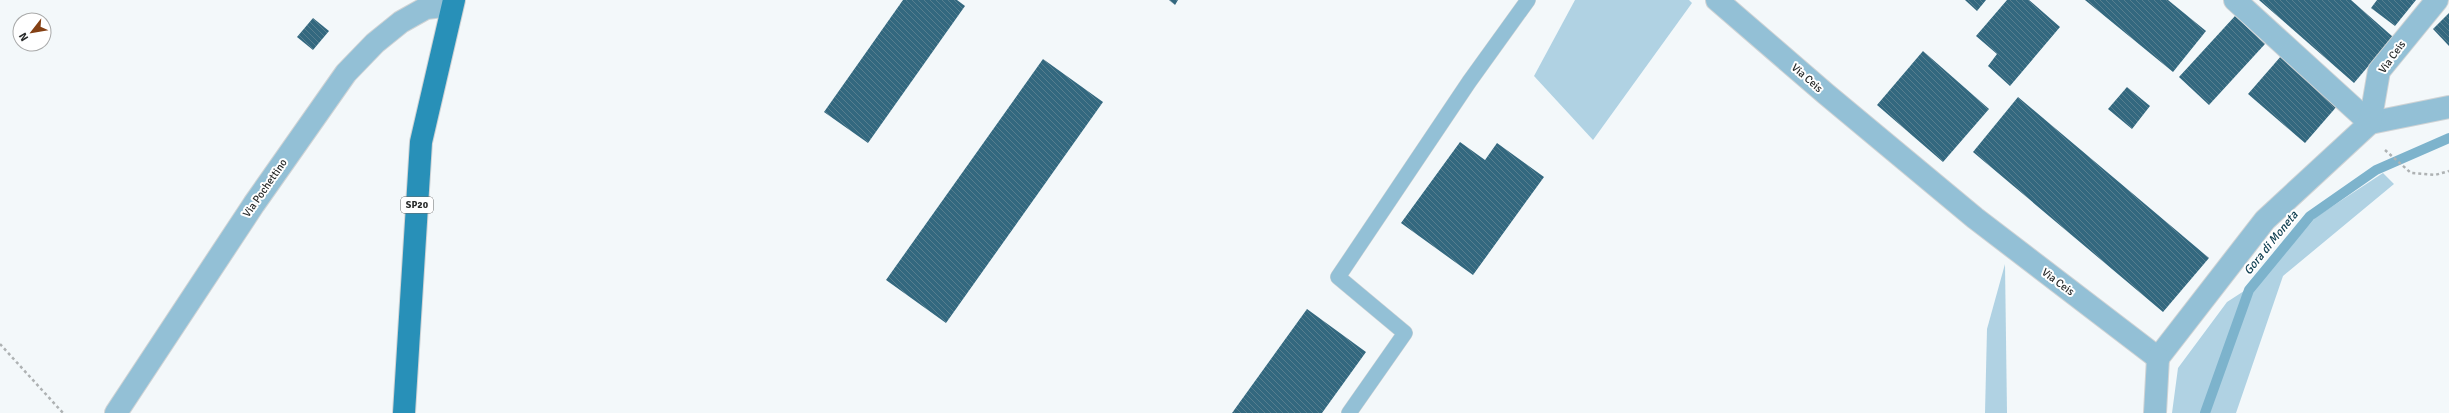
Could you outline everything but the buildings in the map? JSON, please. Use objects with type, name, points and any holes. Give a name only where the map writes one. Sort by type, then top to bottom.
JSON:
[{"type":"main road","name":"SP20","points":[[404,413],[421,142],[452,3]]},
{"type":"street","name":"Via Ceis","points":[[1717,0],[1826,94],[1975,218],[2158,358]]},
{"type":"street","points":[[2235,0],[2370,123]]},
{"type":"street","name":"Via Ceis","points":[[2370,123],[2379,71],[2437,0]]},
{"type":"street","name":"Via Pochettino","points":[[116,413],[254,204],[346,73],[375,43],[401,22],[426,8],[452,3]]},
{"type":"street","points":[[2155,413],[2158,358],[2265,220],[2370,123],[2449,107]]},
{"type":"lane","points":[[1349,413],[1406,333],[1338,277],[1469,82],[1528,0]]},
{"type":"path","points":[[2387,154],[2411,173],[2435,175],[2449,171]]},
{"type":"path","points":[[0,344],[63,413]]},
{"type":"shaded area","points":[[1575,0],[1689,0],[1692,3],[1593,140],[1534,76]]},
{"type":"shaded area","points":[[2383,173],[2394,184],[2283,276],[2236,413],[2172,413],[2178,368],[2227,302],[2261,280],[2316,217]]},
{"type":"shaded area","points":[[2005,264],[2007,413],[1985,413],[1987,329]]},
{"type":"waterway","name":"Gora di Moneta","points":[[2205,413],[2249,290],[2310,216],[2376,170],[2449,138]]}]
